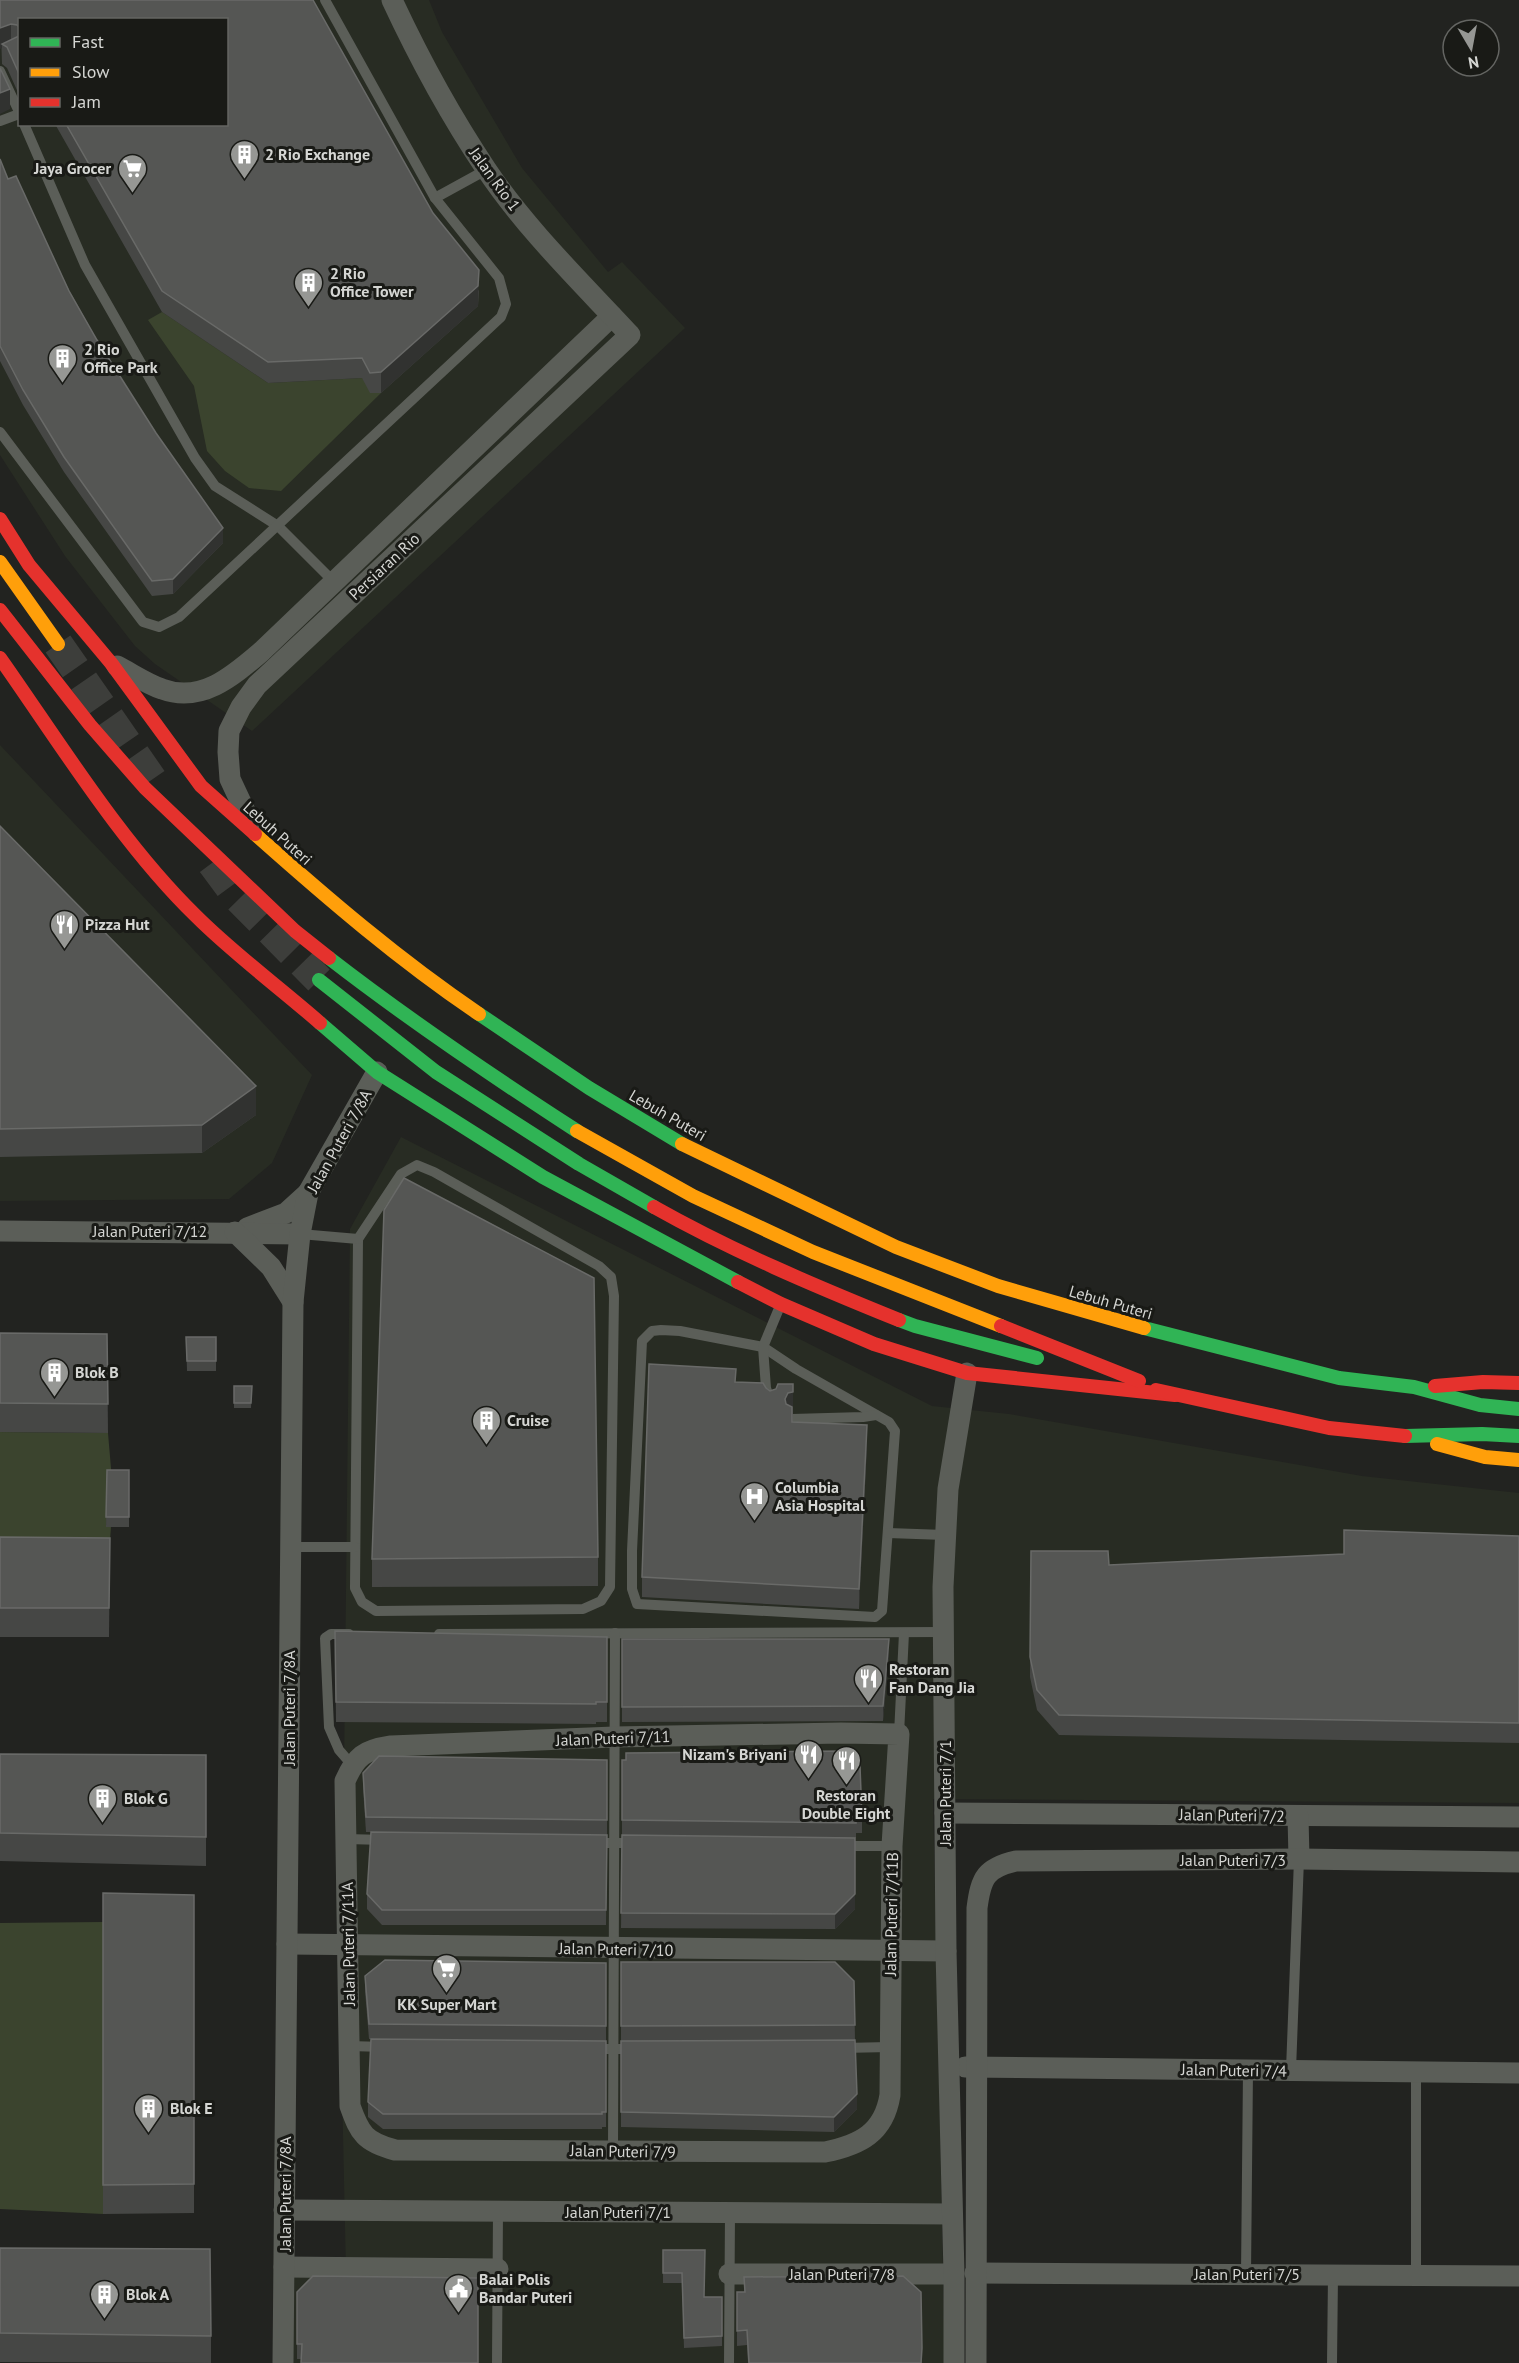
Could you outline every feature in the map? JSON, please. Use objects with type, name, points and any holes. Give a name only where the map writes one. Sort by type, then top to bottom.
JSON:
[{"type":"main road","name":"Lebuh Puteri","points":[[0,519],[29,565],[111,663],[201,786],[346,915],[449,994],[589,1088],[678,1142],[896,1247],[998,1286],[1339,1378],[1414,1388],[1480,1405],[1519,1409]]},
{"type":"main road","points":[[0,562],[58,644]]},
{"type":"main road","points":[[1,612],[90,725],[145,788],[210,851],[295,931],[391,1006],[473,1064],[592,1141],[703,1201],[813,1252],[1175,1395]]},
{"type":"main road","points":[[0,658],[151,867],[213,932],[377,1072],[543,1177],[781,1304],[873,1344],[967,1373],[1175,1395]]},
{"type":"main road","points":[[319,981],[445,1078],[579,1164],[683,1223],[794,1277],[915,1326],[1175,1395],[1329,1428],[1405,1436],[1482,1434],[1519,1436]]},
{"type":"main road","points":[[1414,1388],[1484,1382],[1519,1383]]},
{"type":"main road","points":[[1405,1436],[1485,1457],[1519,1460]]},
{"type":"street","name":"Jalan Rio 1","points":[[392,0],[447,106],[486,170],[530,226],[630,335]]},
{"type":"street","name":"Persiaran Rio","points":[[111,663],[163,690],[186,693],[211,689],[233,676],[262,651],[612,316]]},
{"type":"street","name":"Persiaran Rio","points":[[256,834],[230,779],[229,731],[241,707],[257,685],[630,335]]},
{"type":"street","name":"Jalan Puteri 7/8A","points":[[283,2363],[293,1302],[300,1234],[308,1193],[377,1072]]},
{"type":"street","points":[[293,1302],[271,1267],[235,1232],[286,1213],[308,1193]]},
{"type":"street","name":"Jalan Puteri 7/12","points":[[0,1231],[300,1234]]},
{"type":"street","name":"Jalan Puteri 7/1","points":[[954,2363],[946,1951],[943,1632],[948,1489],[967,1373]]},
{"type":"street","name":"Jalan Puteri 7/11","points":[[349,1773],[360,1755],[373,1748],[390,1746],[614,1737],[841,1732],[898,1734]]},
{"type":"street","name":"Jalan Puteri 7/11B","points":[[890,2095],[889,1950],[898,1734]]},
{"type":"street","name":"Jalan Puteri 7/11A","points":[[349,1773],[346,1839],[350,2106]]},
{"type":"street","name":"Jalan Puteri 7/2","points":[[945,1813],[1519,1817]]},
{"type":"street","points":[[1298,1816],[1299,1859]]},
{"type":"street","name":"Jalan Puteri 7/3","points":[[977,2066],[977,1908],[979,1890],[985,1875],[999,1865],[1016,1861],[1299,1859],[1519,1862]]},
{"type":"street","name":"Jalan Puteri 7/10","points":[[287,1944],[946,1951]]},
{"type":"street","name":"Jalan Puteri 7/4","points":[[949,2066],[1519,2073]]},
{"type":"street","points":[[976,2363],[977,2066]]},
{"type":"street","name":"Jalan Puteri 7/9","points":[[350,2106],[364,2138],[394,2150],[825,2152],[857,2143],[870,2134],[881,2123],[890,2095]]},
{"type":"street","name":"Jalan Puteri 7/1","points":[[284,2210],[952,2214]]},
{"type":"street","points":[[284,2267],[498,2269]]},
{"type":"street","name":"Jalan Puteri 7/5","points":[[975,2273],[1519,2276]]},
{"type":"street","name":"Jalan Puteri 7/8","points":[[729,2274],[954,2274]]},
{"type":"lane","points":[[0,432],[143,622],[159,627],[179,617],[501,317],[506,304],[499,278],[435,198],[325,0]]},
{"type":"lane","points":[[0,71],[18,110]]},
{"type":"lane","points":[[0,121],[18,115]]},
{"type":"lane","points":[[25,126],[85,265],[195,458],[215,486],[279,526],[350,598]]},
{"type":"lane","points":[[435,198],[486,170]]},
{"type":"lane","points":[[417,1165],[599,1266],[611,1277],[614,1296],[610,1587],[601,1601],[583,1610],[376,1611],[362,1602],[355,1588],[358,1239],[401,1174],[417,1165]]},
{"type":"lane","points":[[300,1234],[358,1239]]},
{"type":"lane","points":[[771,1403],[766,1388],[763,1347],[781,1304]]},
{"type":"lane","points":[[661,1330],[680,1331],[763,1347],[796,1369],[889,1422],[895,1431],[882,1611],[875,1617],[637,1604],[632,1589],[632,1551],[642,1341],[652,1331],[661,1330]]},
{"type":"lane","points":[[792,1419],[876,1415]]},
{"type":"lane","points":[[888,1533],[945,1535]]},
{"type":"lane","points":[[290,1547],[355,1547]]},
{"type":"lane","points":[[426,1634],[943,1632]]},
{"type":"lane","points":[[613,2151],[615,1633]]},
{"type":"lane","points":[[898,1734],[904,1633]]},
{"type":"lane","points":[[349,1773],[329,1728],[324,1646],[325,1638],[331,1634],[355,1634]]},
{"type":"lane","points":[[346,1839],[393,1840]]},
{"type":"lane","points":[[579,1842],[649,1843]]},
{"type":"lane","points":[[834,1846],[892,1846]]},
{"type":"lane","points":[[1291,2070],[1299,1859]]},
{"type":"lane","points":[[349,2046],[395,2047]]},
{"type":"lane","points":[[832,2048],[890,2047]]},
{"type":"lane","points":[[579,2049],[648,2049]]},
{"type":"lane","points":[[1246,2274],[1248,2070]]},
{"type":"lane","points":[[1416,2072],[1416,2275]]},
{"type":"lane","points":[[497,2363],[498,2211]]},
{"type":"lane","points":[[729,2363],[730,2213]]},
{"type":"lane","points":[[1332,2363],[1333,2275]]},
{"type":"shaded area","points":[[0,0],[429,0],[442,32],[522,168],[608,272],[622,262],[685,328],[252,731],[155,664],[135,646],[65,556],[0,455]]},
{"type":"shaded area","points":[[0,745],[312,1075],[272,1163],[229,1199],[0,1201]]},
{"type":"shaded area","points":[[401,1137],[932,1406],[1009,1414],[1362,1476],[1519,1493],[1519,1803],[933,1799],[945,2363],[292,2363],[292,2273],[346,2273],[341,2042],[350,1229]]},
{"type":"green space","points":[[162,312],[268,383],[362,378],[381,393],[281,491],[249,488],[225,471],[207,451],[194,386],[148,320]]},
{"type":"green space","points":[[0,1432],[108,1433],[112,1480],[106,1527],[111,1527],[109,1554],[0,1566]]},
{"type":"green space","points":[[103,1922],[103,2214],[0,2209],[0,1923]]},
{"type":"building","name":"2 Rio Exchange","points":[[0,0],[313,0],[433,213],[479,270],[478,286],[381,372],[370,373],[362,358],[268,362],[162,291],[67,126],[228,126],[228,18],[18,18],[18,26],[11,24],[0,28]]},
{"type":"building","points":[[18,36],[18,72],[7,47],[2,44]]},
{"type":"building","points":[[0,68],[10,89],[0,93]]},
{"type":"building","name":"2 Rio Office Park","points":[[0,159],[8,179],[16,176],[69,291],[97,340],[156,433],[223,528],[173,579],[152,581],[64,457],[23,390],[0,346]]},
{"type":"building","points":[[0,826],[256,1086],[202,1125],[0,1129]]},
{"type":"building","name":"Cruise","points":[[404,1178],[594,1278],[598,1557],[372,1559],[384,1210]]},
{"type":"building","points":[[0,1333],[107,1334],[108,1404],[0,1403]]},
{"type":"building","points":[[186,1337],[216,1337],[216,1361],[187,1361]]},
{"type":"building","name":"Columbia Asia Hospital","points":[[649,1364],[736,1369],[735,1382],[763,1383],[770,1391],[776,1389],[778,1384],[793,1384],[793,1392],[788,1393],[785,1399],[786,1404],[792,1407],[792,1422],[867,1425],[859,1589],[642,1577]]},
{"type":"building","points":[[234,1386],[252,1386],[251,1403],[234,1403]]},
{"type":"building","points":[[107,1470],[129,1470],[129,1517],[106,1517]]},
{"type":"building","points":[[1344,1530],[1519,1536],[1519,1723],[1059,1715],[1037,1690],[1030,1657],[1031,1551],[1108,1551],[1109,1565],[1344,1554]]},
{"type":"building","points":[[0,1537],[110,1538],[109,1608],[0,1608]]},
{"type":"building","points":[[335,1631],[607,1637],[607,1702],[596,1702],[596,1704],[336,1702]]},
{"type":"building","points":[[622,1639],[889,1639],[883,1706],[622,1707]]},
{"type":"building","points":[[844,1751],[860,1766],[862,1818],[856,1818],[856,1823],[622,1820],[622,1760],[626,1760],[626,1753]]},
{"type":"building","name":"Blok G","points":[[0,1754],[206,1755],[206,1837],[0,1833]]},
{"type":"building","points":[[379,1756],[607,1760],[607,1820],[366,1817],[363,1773]]},
{"type":"building","points":[[371,1832],[607,1835],[606,1910],[382,1910],[367,1894]]},
{"type":"building","points":[[622,1835],[855,1838],[855,1894],[835,1914],[621,1913]]},
{"type":"building","name":"Blok E","points":[[103,1893],[194,1895],[194,2184],[103,2185]]},
{"type":"building","points":[[385,1960],[606,1963],[606,2026],[369,2024],[365,1976]]},
{"type":"building","points":[[621,1962],[835,1962],[854,1981],[855,2025],[621,2026]]},
{"type":"building","points":[[371,2039],[606,2041],[606,2112],[602,2114],[383,2114],[368,2102]]},
{"type":"building","points":[[855,2040],[857,2094],[834,2117],[621,2112],[621,2041]]},
{"type":"building","name":"Blok A","points":[[0,2248],[210,2249],[211,2336],[0,2333]]},
{"type":"building","points":[[663,2250],[705,2250],[704,2297],[722,2297],[722,2336],[684,2338],[682,2273],[663,2273]]},
{"type":"building","points":[[313,2276],[478,2278],[478,2363],[301,2363],[302,2344],[297,2344],[297,2292]]},
{"type":"building","points":[[903,2276],[921,2292],[921,2363],[749,2363],[747,2330],[737,2331],[737,2292],[745,2292],[744,2277]]},
{"type":"tunnel","points":[[58,644],[156,785]]},
{"type":"tunnel","points":[[212,863],[237,897],[319,980]]},
{"type":"traffic: fast","points":[[329,958],[451,1047],[577,1131]]},
{"type":"traffic: fast","points":[[319,980],[436,1072],[579,1164],[654,1207]]},
{"type":"traffic: fast","points":[[479,1014],[589,1088],[682,1144]]},
{"type":"traffic: fast","points":[[320,1023],[377,1072],[543,1177],[738,1282]]},
{"type":"traffic: fast","points":[[899,1320],[1037,1358]]},
{"type":"traffic: fast","points":[[1144,1328],[1339,1378],[1414,1387],[1480,1405],[1519,1409]]},
{"type":"traffic: fast","points":[[1405,1436],[1482,1434],[1519,1436]]},
{"type":"traffic: slow","points":[[0,562],[58,644]]},
{"type":"traffic: slow","points":[[255,834],[364,928],[479,1014]]},
{"type":"traffic: slow","points":[[577,1131],[693,1196],[813,1252],[1001,1326]]},
{"type":"traffic: slow","points":[[682,1144],[896,1247],[998,1286],[1144,1328]]},
{"type":"traffic: slow","points":[[1437,1444],[1485,1457],[1519,1460]]},
{"type":"traffic: jam","points":[[0,519],[29,565],[111,663],[201,786],[255,834]]},
{"type":"traffic: jam","points":[[0,610],[90,725],[145,788],[295,931],[329,958]]},
{"type":"traffic: jam","points":[[0,658],[92,792],[142,857],[196,916],[226,944],[320,1023]]},
{"type":"traffic: jam","points":[[654,1207],[774,1267],[899,1320]]},
{"type":"traffic: jam","points":[[738,1282],[781,1304],[874,1344],[967,1373],[1175,1395]]},
{"type":"traffic: jam","points":[[1001,1326],[1139,1381]]},
{"type":"traffic: jam","points":[[1435,1386],[1483,1382],[1519,1383]]},
{"type":"traffic: jam","points":[[1156,1390],[1329,1428],[1405,1436]]},
{"type":"place","name":"2 Rio Exchange","points":[[244,180]]},
{"type":"place","name":"Jaya Grocer","points":[[132,194]]},
{"type":"place","name":"2 Rio Office Tower","points":[[309,308]]},
{"type":"place","name":"2 Rio Office Park","points":[[63,384]]},
{"type":"place","name":"Pizza Hut","points":[[64,950]]},
{"type":"place","name":"Blok B","points":[[54,1398]]},
{"type":"place","name":"Cruise","points":[[486,1446]]},
{"type":"place","name":"Columbia Asia Hospital","points":[[754,1522]]},
{"type":"place","name":"Restoran Fan Dang Jia","points":[[868,1704]]},
{"type":"place","name":"Nizam's Briyani","points":[[808,1780]]},
{"type":"place","name":"Restoran Double Eight","points":[[846,1786]]},
{"type":"place","name":"Blok G","points":[[103,1824]]},
{"type":"place","name":"KK Super Mart","points":[[447,1994]]},
{"type":"place","name":"Blok E","points":[[149,2134]]},
{"type":"place","name":"Balai Polis Bandar Puteri","points":[[458,2314]]},
{"type":"place","name":"Blok A","points":[[105,2320]]}]
